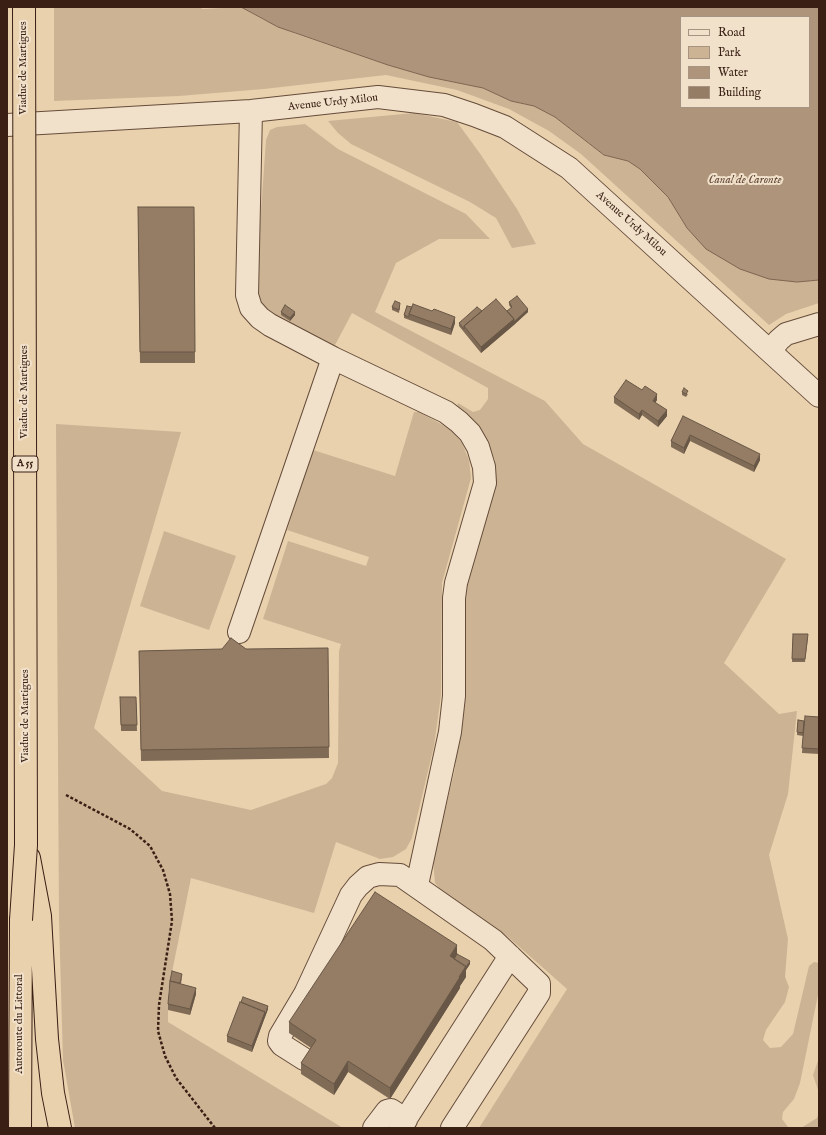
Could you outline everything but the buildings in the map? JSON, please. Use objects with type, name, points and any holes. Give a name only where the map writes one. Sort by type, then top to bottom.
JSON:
[{"type":"highway","name":"Viaduc de Martigues","points":[[24,7],[26,845],[30,918]]},
{"type":"highway","name":"Autoroute du Littoral","points":[[20,1128],[30,918]]},
{"type":"highway","points":[[30,918],[53,1093],[60,1128]]},
{"type":"street","name":"Avenue Urdy Milou","points":[[7,125],[251,111],[378,97],[444,105],[505,127],[569,168],[819,396]]},
{"type":"street","points":[[251,111],[248,295],[251,308],[260,318],[270,325],[333,358],[446,412],[460,422],[470,433],[478,447],[484,467],[485,483],[456,583],[454,598],[454,696],[450,732],[417,885]]},
{"type":"street","points":[[770,351],[786,334],[819,324]]},
{"type":"street","points":[[239,632],[280,508],[333,358]]},
{"type":"street","points":[[304,1059],[282,1045],[279,1041],[280,1036],[305,994],[351,895],[368,877],[379,874],[400,875],[417,885],[493,940],[539,984],[539,993],[452,1128]]},
{"type":"street","points":[[374,1128],[387,1110],[391,1110],[403,1124],[510,956]]},
{"type":"path","points":[[66,795],[130,829],[150,846],[163,870],[170,894],[172,921],[159,1005],[158,1031],[165,1056],[176,1078],[215,1128]]},
{"type":"green space","points":[[54,7],[198,7],[203,9],[241,7],[262,19],[296,34],[388,65],[429,77],[483,88],[511,101],[534,106],[555,117],[604,155],[628,161],[640,169],[668,197],[687,228],[797,282],[819,280],[819,303],[786,314],[769,325],[581,154],[549,131],[509,109],[457,90],[386,75],[264,89],[179,96],[54,101]]},
{"type":"green space","points":[[414,113],[457,122],[517,209],[536,244],[512,248],[496,218],[470,202],[351,144],[338,133],[328,121]]},
{"type":"green space","points":[[305,124],[338,149],[466,214],[490,239],[439,239],[396,263],[375,312],[545,401],[583,444],[786,559],[724,663],[779,714],[797,711],[788,794],[769,855],[788,939],[785,977],[789,987],[785,1002],[766,1030],[763,1040],[770,1048],[781,1047],[793,1034],[809,966],[814,962],[819,963],[819,990],[800,1083],[794,1099],[783,1112],[782,1119],[788,1127],[799,1128],[479,1128],[567,989],[507,936],[444,894],[435,883],[433,861],[455,769],[461,704],[463,612],[466,584],[493,480],[495,460],[487,444],[456,409],[458,403],[473,412],[480,410],[488,399],[488,388],[352,313],[334,347],[263,309],[255,295],[266,140],[270,130],[277,127]]},
{"type":"green space","points":[[414,412],[419,412],[450,429],[462,443],[469,460],[471,478],[442,583],[441,695],[434,746],[412,838],[406,849],[393,857],[380,859],[336,842],[314,913],[191,878],[168,992],[168,1022],[343,1128],[75,1128],[63,1060],[59,920],[56,424],[181,432],[94,728],[162,791],[251,810],[326,784],[332,778],[338,763],[339,651],[341,644],[263,619],[288,541],[366,566],[369,557],[287,530],[313,450],[395,476]]},
{"type":"green space","points":[[164,531],[236,556],[209,630],[140,606]]},
{"type":"green space","points":[[819,1058],[819,1093],[813,1075]]},
{"type":"green space","points":[[819,1112],[819,1128],[801,1128],[817,1118]]},
{"type":"water","name":"Canal de Caronte","points":[[241,7],[819,7],[819,280],[797,282],[769,279],[740,269],[706,249],[687,228],[668,197],[640,169],[628,161],[604,155],[555,117],[534,106],[511,101],[483,88],[429,77],[388,65],[278,27]]}]
